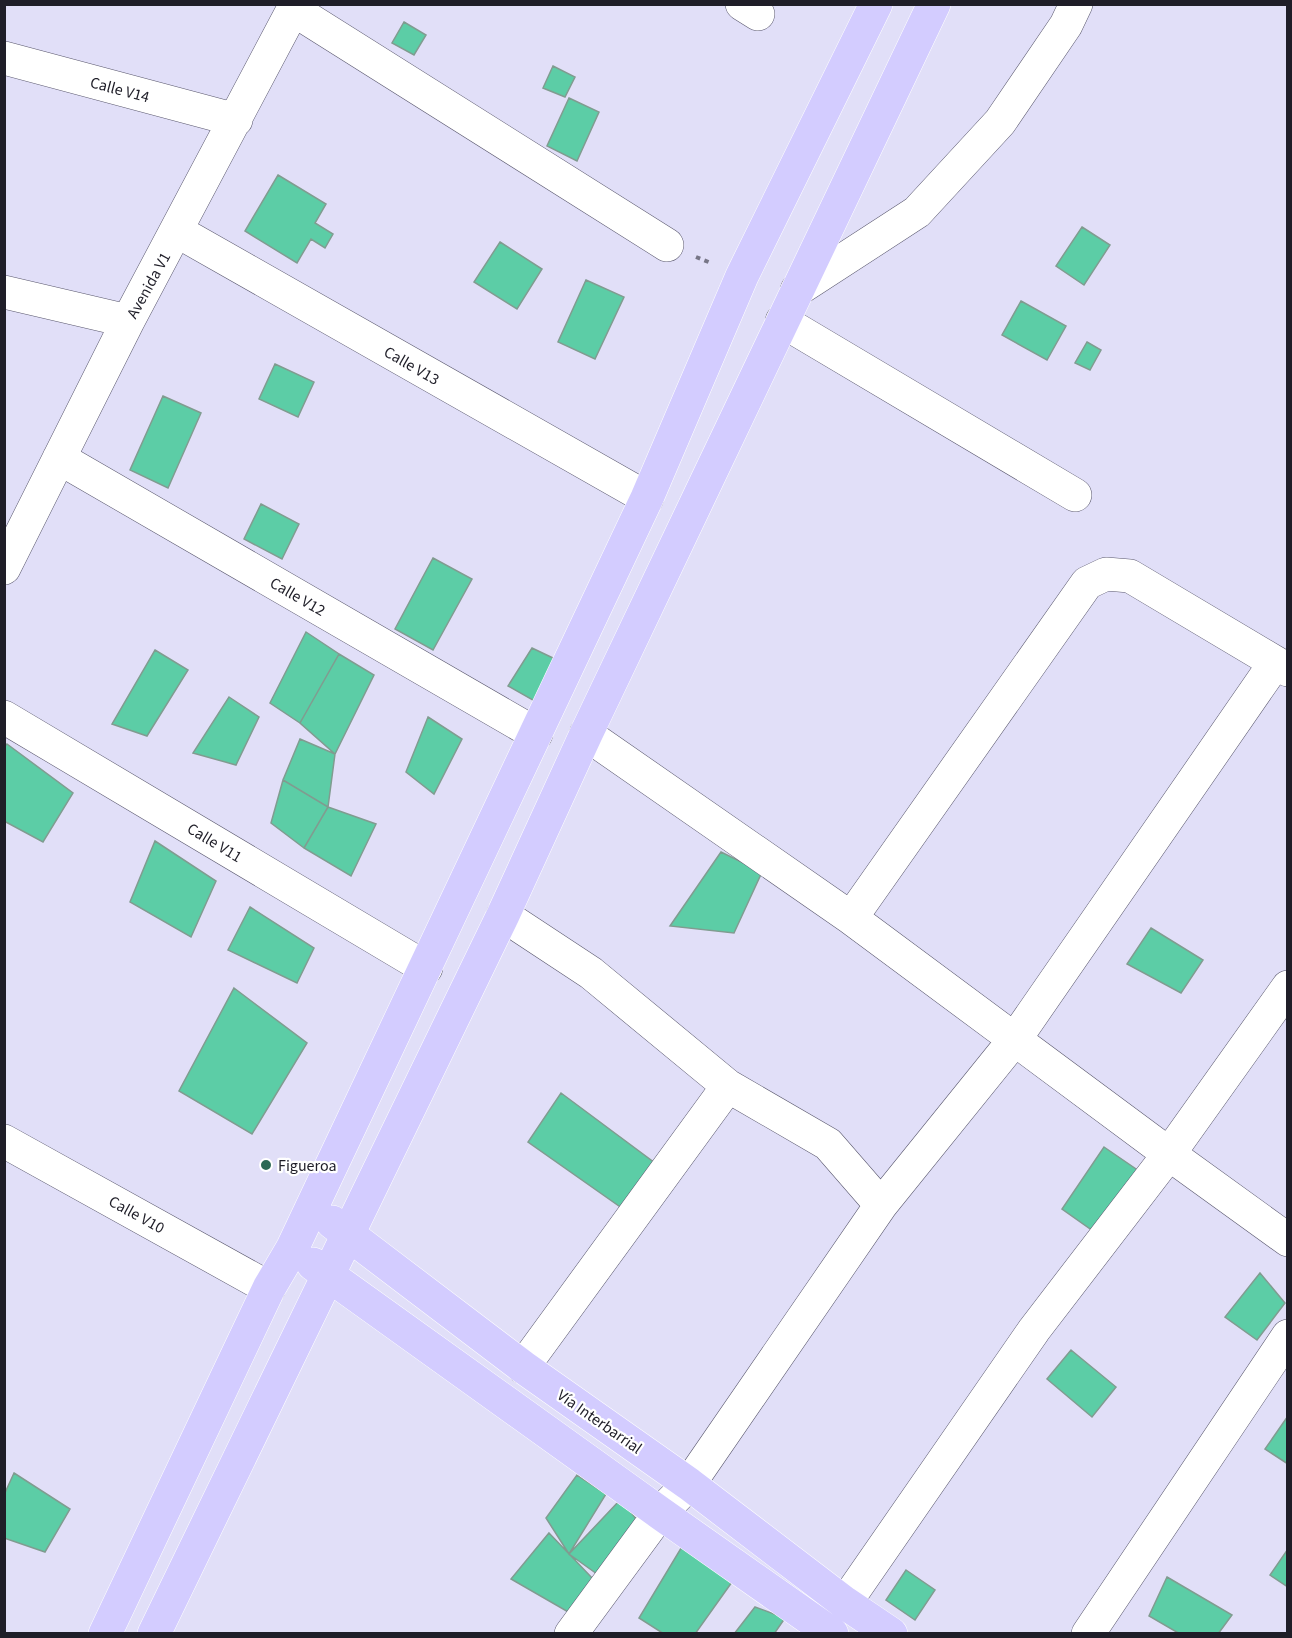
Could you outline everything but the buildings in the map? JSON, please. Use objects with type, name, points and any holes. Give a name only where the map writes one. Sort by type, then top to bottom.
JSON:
[{"type":"main road","points":[[105,1634],[268,1288],[292,1249],[537,734],[648,498],[742,276],[876,4]]},
{"type":"main road","points":[[154,1634],[503,915],[586,734],[934,4]]},
{"type":"main road","name":"Vía Interbarrial","points":[[311,1206],[523,1367],[689,1484],[845,1603],[891,1634]]},
{"type":"main road","points":[[292,1249],[832,1634]]},
{"type":"street","points":[[797,290],[917,212],[1000,122],[1066,25],[1076,4]]},
{"type":"street","points":[[295,7],[667,245]]},
{"type":"street","name":"Avenida V1","points":[[4,568],[128,321],[295,7]]},
{"type":"street","name":"Calle V14","points":[[4,58],[236,120]]},
{"type":"street","name":"Calle V13","points":[[177,231],[648,498]]},
{"type":"street","points":[[4,292],[128,321]]},
{"type":"street","points":[[782,321],[1075,495]]},
{"type":"street","name":"Calle V12","points":[[59,458],[537,734]]},
{"type":"street","points":[[571,1634],[660,1513],[689,1484],[881,1205],[1015,1039],[1281,667],[1130,576],[1106,574],[1087,583],[850,918]]},
{"type":"street","name":"Calle V11","points":[[4,717],[426,968]]},
{"type":"street","points":[[586,734],[850,918],[1287,1240]]},
{"type":"street","points":[[503,915],[591,973],[728,1086],[828,1144],[881,1205]]},
{"type":"street","points":[[845,1603],[1035,1330],[1169,1154],[1287,987]]},
{"type":"street","points":[[523,1367],[728,1086]]},
{"type":"street","name":"Calle V10","points":[[4,1141],[268,1288]]},
{"type":"street","points":[[1088,1634],[1287,1336]]},
{"type":"path","points":[[667,245],[742,276]]},
{"type":"place","name":"Figueroa","points":[[266,1165]]}]
